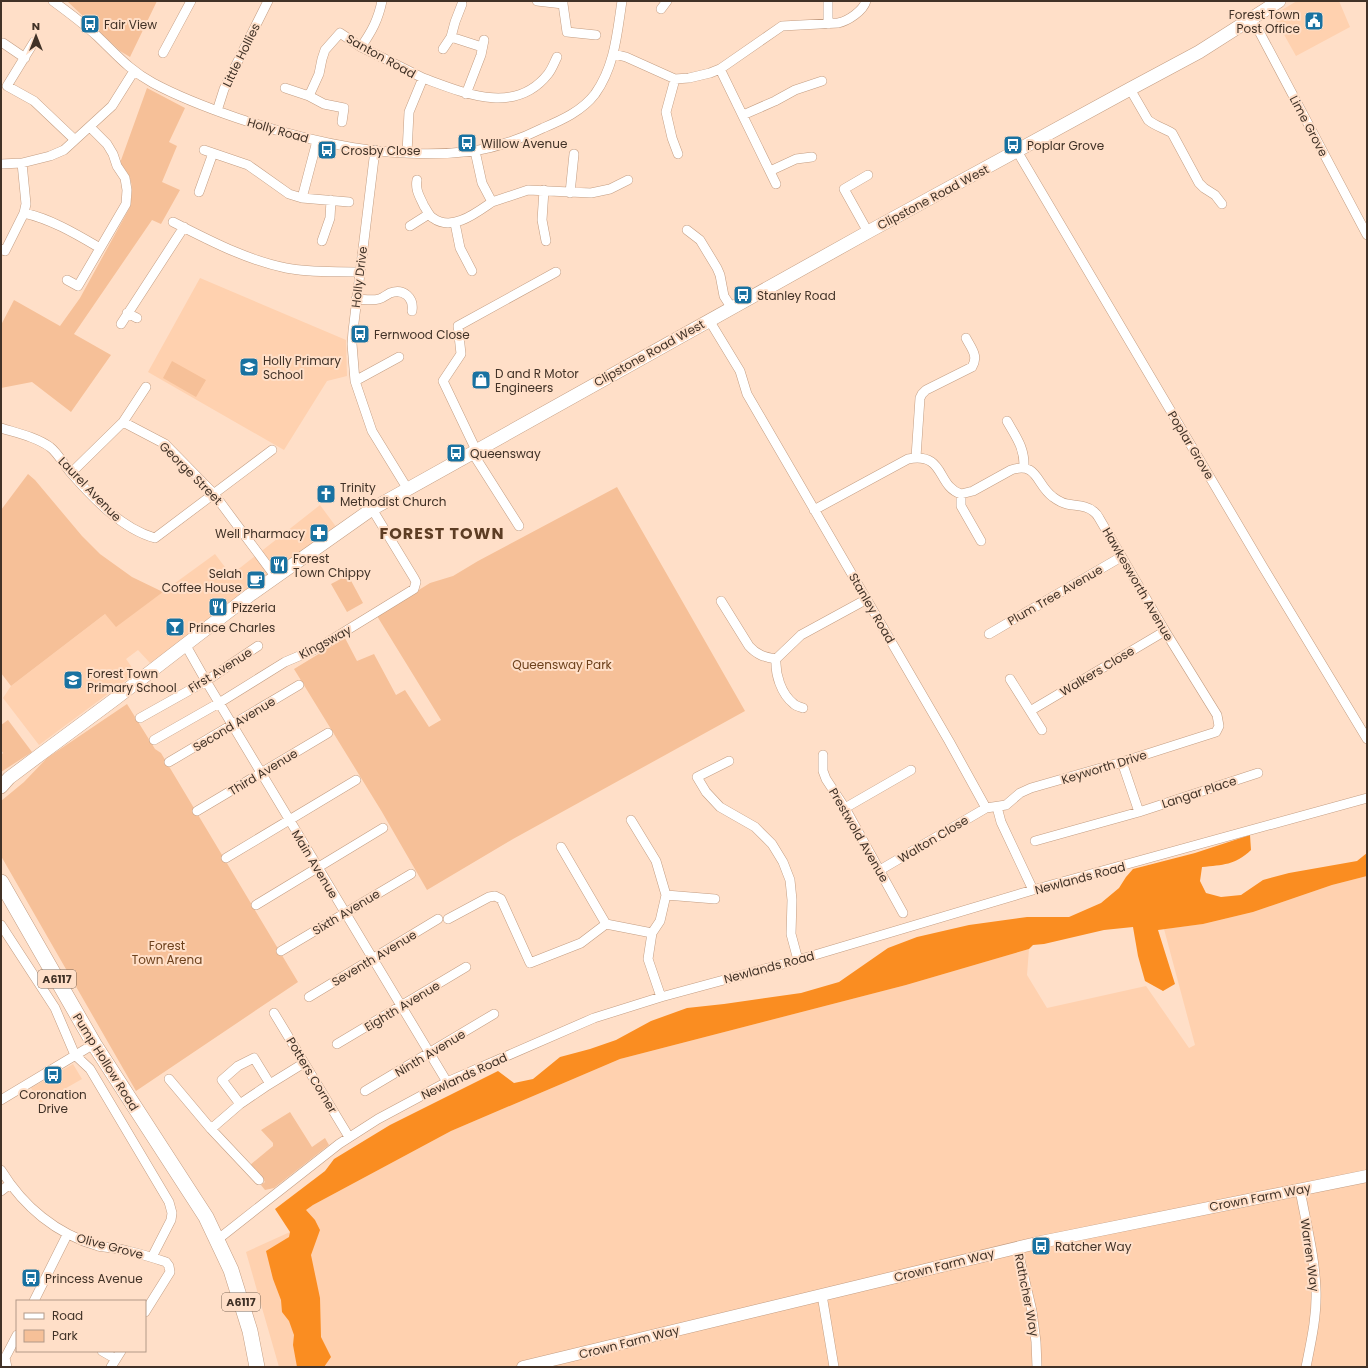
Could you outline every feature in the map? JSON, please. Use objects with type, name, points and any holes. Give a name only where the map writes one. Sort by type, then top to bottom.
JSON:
[{"type":"main road","name":"Clipstone Road West","points":[[4,782],[275,576],[372,509],[731,307],[1199,52],[1279,1]]},
{"type":"main road","name":"Pump Hollow Road","points":[[1,882],[94,1044],[129,1100],[192,1194],[206,1217],[217,1240]]},
{"type":"main road","name":"A6117","points":[[217,1240],[231,1270],[248,1324],[258,1367]]},
{"type":"street","name":"Holly Road","points":[[53,1],[74,16],[134,71],[175,94],[217,111],[264,127],[317,141],[375,150],[407,153],[441,153],[474,150],[506,144],[562,120],[579,110],[594,95],[605,78],[614,54],[622,1]]},
{"type":"street","points":[[163,53],[191,1]]},
{"type":"street","name":"Little Hollies","points":[[217,111],[224,89],[268,1]]},
{"type":"street","points":[[361,47],[374,27],[380,13],[382,1]]},
{"type":"street","points":[[537,1],[563,2],[567,32],[596,35]]},
{"type":"street","points":[[661,9],[667,1]]},
{"type":"street","points":[[828,1],[828,24]]},
{"type":"street","points":[[614,54],[626,57],[674,79],[689,78],[720,69],[782,26],[845,22],[864,7],[866,1]]},
{"type":"street","points":[[443,49],[451,37],[462,4]]},
{"type":"street","name":"Lime Grove","points":[[1252,18],[1367,235]]},
{"type":"street","name":"Santon Road","points":[[309,96],[319,74],[325,50],[340,33],[361,47],[422,78],[466,94],[485,98],[508,98],[524,93],[540,83],[549,73],[557,58]]},
{"type":"street","points":[[451,37],[483,44],[481,55],[466,94]]},
{"type":"street","points":[[34,42],[8,86],[34,101],[74,139]]},
{"type":"street","points":[[3,43],[25,58]]},
{"type":"street","points":[[720,69],[776,184]]},
{"type":"street","points":[[1,164],[22,163],[50,156],[64,150],[74,139],[90,127],[112,106],[134,71]]},
{"type":"street","name":"Santon Road","points":[[407,153],[409,112],[422,78]]},
{"type":"street","points":[[674,79],[666,112],[672,138],[678,154]]},
{"type":"street","points":[[743,116],[794,90],[822,81]]},
{"type":"street","points":[[285,88],[309,96],[324,104],[344,108],[342,122]]},
{"type":"street","points":[[1130,89],[1148,120],[1152,124],[1166,129],[1172,134],[1199,183],[1215,195],[1222,204]]},
{"type":"street","points":[[67,280],[78,286],[126,204],[127,190],[125,178],[117,166],[113,154],[107,144],[90,127]]},
{"type":"street","points":[[302,198],[317,141]]},
{"type":"street","points":[[204,150],[248,165],[290,194],[302,198],[349,202]]},
{"type":"street","name":"Holly Drive","points":[[375,150],[359,272],[352,344],[355,381],[372,431],[407,488]]},
{"type":"street","points":[[474,150],[482,183],[492,202]]},
{"type":"street","name":"Poplar Grove","points":[[1017,151],[1259,560],[1367,739]]},
{"type":"street","points":[[199,192],[213,153]]},
{"type":"street","points":[[570,193],[574,154]]},
{"type":"street","points":[[770,171],[796,159],[802,157],[812,157]]},
{"type":"street","points":[[3,250],[24,213],[26,204],[22,163]]},
{"type":"street","points":[[868,175],[844,189],[868,232]]},
{"type":"street","points":[[417,180],[418,194],[432,218],[441,223],[455,223],[468,218],[492,202],[528,190],[591,193],[610,189],[628,180]]},
{"type":"street","points":[[544,190],[542,220],[546,241]]},
{"type":"street","points":[[322,242],[330,218],[331,200]]},
{"type":"street","points":[[24,213],[50,222],[80,236],[100,248]]},
{"type":"street","points":[[410,226],[429,214]]},
{"type":"street","points":[[173,222],[242,254],[268,264],[298,270],[359,272]]},
{"type":"street","points":[[455,223],[460,248],[472,271]]},
{"type":"street","points":[[121,324],[127,312],[184,227]]},
{"type":"street","points":[[687,230],[700,240],[714,262],[720,275],[724,296],[731,307]]},
{"type":"street","points":[[519,526],[474,451],[444,381],[461,354],[458,326],[556,272]]},
{"type":"street","points":[[356,299],[374,300],[391,293],[404,293],[409,297],[413,304],[412,311]]},
{"type":"street","points":[[127,312],[137,318]]},
{"type":"street","name":"Stanley Road","points":[[709,320],[740,371],[747,394],[867,599],[986,808]]},
{"type":"street","points":[[916,457],[920,398],[926,390],[972,367],[976,356],[966,338]]},
{"type":"street","points":[[355,381],[399,357]]},
{"type":"street","points":[[71,473],[123,422],[146,387]]},
{"type":"street","points":[[814,510],[902,461],[916,457],[924,458],[933,462],[951,489],[961,494],[973,491],[1011,470],[1024,468],[1022,448],[1007,421]]},
{"type":"street","name":"George Street","points":[[123,422],[165,444],[214,494],[275,576]]},
{"type":"street","name":"Laurel Avenue","points":[[1,428],[26,435],[50,447],[71,473],[117,520],[146,536],[155,538],[272,450]]},
{"type":"street","name":"Hawkesworth Avenue","points":[[1024,468],[1035,473],[1043,487],[1050,495],[1065,504],[1084,506],[1093,510],[1100,518],[1121,557],[1216,715],[1218,726],[1216,732]]},
{"type":"street","points":[[961,494],[961,506],[981,541]]},
{"type":"street","name":"Kingsway","points":[[154,740],[219,704],[285,662],[318,648],[414,589],[416,582],[414,578],[372,509]]},
{"type":"street","name":"Plum Tree Avenue","points":[[989,634],[1121,557]]},
{"type":"street","points":[[803,708],[794,704],[786,695],[776,670],[776,659],[801,635],[867,599]]},
{"type":"street","points":[[721,601],[749,646],[755,652],[764,657],[776,659]]},
{"type":"street","name":"Walkers Close","points":[[1030,711],[1165,631]]},
{"type":"street","name":"Main Avenue","points":[[186,644],[219,704],[447,1082]]},
{"type":"street","name":"First Avenue","points":[[140,718],[206,681],[258,646]]},
{"type":"street","points":[[1010,679],[1042,730]]},
{"type":"street","name":"Second Avenue","points":[[169,762],[299,685]]},
{"type":"street","name":"Keyworth Drive","points":[[997,807],[1006,805],[1020,793],[1031,788],[1122,762],[1216,732]]},
{"type":"street","name":"Third Avenue","points":[[197,811],[328,733]]},
{"type":"street","name":"Prestwold Avenue","points":[[823,755],[826,779],[846,808],[903,913]]},
{"type":"street","points":[[729,761],[697,777],[706,792],[720,807],[755,827],[772,844],[783,862],[790,880],[792,900],[791,934],[798,960]]},
{"type":"street","points":[[1122,762],[1140,812]]},
{"type":"street","points":[[846,808],[911,770]]},
{"type":"street","name":"Langar Place","points":[[1034,841],[1140,812],[1258,773]]},
{"type":"street","points":[[226,858],[356,780]]},
{"type":"street","name":"Newlands Road","points":[[217,1240],[339,1144],[382,1117],[447,1082],[594,1018],[661,997],[798,960],[1033,890],[1367,798]]},
{"type":"street","points":[[986,808],[997,807],[1001,822],[1033,890]]},
{"type":"street","name":"Walton Close","points":[[880,870],[986,808]]},
{"type":"street","points":[[631,820],[656,861],[666,895],[660,921],[652,933],[648,959],[661,997]]},
{"type":"street","points":[[256,905],[384,828]]},
{"type":"street","points":[[561,847],[606,924]]},
{"type":"street","name":"Sixth Avenue","points":[[281,951],[411,874]]},
{"type":"street","points":[[666,895],[715,899]]},
{"type":"street","points":[[448,919],[489,897],[495,896],[501,899],[530,963],[581,943],[606,924],[652,933]]},
{"type":"street","name":"Seventh Avenue","points":[[309,997],[438,920]]},
{"type":"street","name":"Pump Hollow Road","points":[[1,925],[55,1008],[75,1055],[90,1070],[169,1202],[172,1213],[171,1220],[152,1257]]},
{"type":"street","name":"Eighth Avenue","points":[[337,1044],[402,1007],[466,967]]},
{"type":"street","name":"Potters Corner","points":[[274,1013],[349,1137]]},
{"type":"street","name":"Ninth Avenue","points":[[365,1091],[494,1014]]},
{"type":"street","points":[[1,1100],[94,1044]]},
{"type":"street","points":[[240,1104],[222,1080],[238,1066],[254,1058],[270,1084]]},
{"type":"street","points":[[211,1129],[240,1104],[304,1063]]},
{"type":"street","points":[[168,1079],[211,1129],[259,1180]]},
{"type":"street","name":"Olive Grove","points":[[1,1170],[10,1184],[34,1211],[67,1235],[98,1246],[128,1250],[166,1262],[169,1266],[170,1272],[146,1310]]},
{"type":"street","name":"Crown Farm Way","points":[[523,1367],[1017,1247],[1367,1176]]},
{"type":"street","points":[[1,1191],[10,1184]]},
{"type":"street","name":"Warren Way","points":[[1300,1190],[1313,1263],[1316,1290],[1315,1318],[1306,1367]]},
{"type":"street","points":[[34,1300],[67,1235]]},
{"type":"street","name":"Rathcher Way","points":[[1017,1247],[1032,1311],[1036,1342],[1037,1367]]},
{"type":"street","points":[[822,1295],[834,1367]]},
{"type":"street","points":[[5,1360],[16,1337]]},
{"type":"street","points":[[104,1352],[116,1359]]},
{"type":"shaded area","points":[[1297,1],[1339,1],[1350,27],[1296,56],[1273,15]]},
{"type":"shaded area","name":"Holly Primary School","points":[[200,278],[346,340],[347,376],[327,381],[284,450],[148,372]]},
{"type":"shaded area","points":[[320,505],[337,528],[150,663],[138,650],[126,659],[136,673],[39,745],[3,698],[11,686],[105,614],[116,626],[215,554],[231,575]]},
{"type":"shaded area","points":[[1250,835],[1251,850],[1240,859],[1223,865],[1202,867],[1200,881],[1206,893],[1221,897],[1241,895],[1263,880],[1289,873],[1357,861],[1367,853],[1367,876],[1332,885],[1253,912],[1203,924],[1158,930],[1175,984],[1163,991],[1145,981],[1138,956],[1133,927],[1104,930],[1044,944],[1033,945],[1029,949],[906,985],[620,1059],[451,1131],[313,1205],[306,1210],[315,1220],[320,1230],[311,1255],[320,1298],[321,1337],[331,1357],[324,1367],[297,1367],[293,1345],[294,1335],[289,1321],[282,1312],[281,1300],[273,1279],[266,1251],[289,1237],[290,1232],[275,1209],[325,1171],[334,1159],[390,1125],[498,1071],[514,1083],[533,1079],[560,1057],[616,1040],[651,1021],[687,1008],[801,993],[839,982],[888,948],[917,937],[969,925],[1027,917],[1069,917],[1101,903],[1119,888],[1133,869],[1195,853]]},
{"type":"shaded area","points":[[1367,876],[1367,1367],[279,1367],[246,1252],[290,1232],[306,1210],[313,1205],[451,1131],[620,1059],[906,985],[1029,949],[1027,975],[1047,1008],[1146,986],[1189,1048],[1195,1045],[1164,929],[1203,924],[1253,912],[1332,885]]},
{"type":"shaded area","points":[[73,1064],[82,1079],[40,1103],[31,1088]]},
{"type":"green space","points":[[67,1],[157,1],[130,57],[120,51]]},
{"type":"green space","points":[[147,88],[185,108],[169,142],[177,146],[162,182],[180,190],[161,224],[152,220],[74,334],[111,355],[71,412],[32,382],[1,388],[1,325],[14,300],[60,326],[80,298],[130,207],[132,189],[130,179],[120,163]]},
{"type":"green space","points":[[172,361],[206,380],[196,397],[163,378]]},
{"type":"green space","points":[[28,474],[35,480],[82,536],[100,554],[132,577],[163,592],[116,627],[105,614],[11,686],[1,673],[1,510]]},
{"type":"green space","name":"Queensway Park","points":[[617,487],[745,711],[513,839],[427,890],[382,812],[294,669],[345,638],[357,661],[374,654],[396,695],[405,690],[429,727],[441,720],[377,616],[430,583],[453,576],[478,561]]},
{"type":"green space","points":[[348,575],[363,603],[347,612],[331,584]]},
{"type":"green space","name":"Forest Town Arena","points":[[127,704],[155,749],[161,753],[298,982],[136,1091],[1,856],[1,801],[24,782],[47,758]]},
{"type":"green space","points":[[8,720],[32,752],[1,772],[1,755],[3,753],[1,750],[1,725]]},
{"type":"green space","points":[[290,1112],[312,1147],[325,1138],[329,1145],[274,1188],[265,1190],[261,1185],[265,1182],[250,1165],[273,1146],[273,1143],[261,1130]]},
{"type":"place","name":"Forest Town Post Office","points":[[1314,21]]},
{"type":"place","name":"Fair View","points":[[90,24]]},
{"type":"place","name":"Willow Avenue","points":[[467,143]]},
{"type":"place","name":"Poplar Grove","points":[[1013,145]]},
{"type":"place","name":"Crosby Close","points":[[327,150]]},
{"type":"place","name":"Stanley Road","points":[[743,295]]},
{"type":"place","name":"Fernwood Close","points":[[360,334]]},
{"type":"place","name":"Holly Primary School","points":[[249,367]]},
{"type":"place","name":"D and R Motor Engineers","points":[[481,380]]},
{"type":"place","name":"Queensway","points":[[456,453]]},
{"type":"place","name":"Trinity Methodist Church","points":[[326,494]]},
{"type":"place","name":"Well Pharmacy","points":[[319,533]]},
{"type":"place","name":"Forest Town Chippy","points":[[279,565]]},
{"type":"place","name":"Selah Coffee House","points":[[256,580]]},
{"type":"place","name":"Pizzeria","points":[[218,607]]},
{"type":"place","name":"Prince Charles","points":[[175,627]]},
{"type":"place","name":"Forest Town Primary School","points":[[73,680]]},
{"type":"place","name":"Coronation Drive","points":[[53,1075]]},
{"type":"place","name":"Ratcher Way","points":[[1041,1246]]},
{"type":"place","name":"Princess Avenue","points":[[31,1278]]},
{"type":"district","name":"FOREST TOWN","points":[[442,533]]}]
